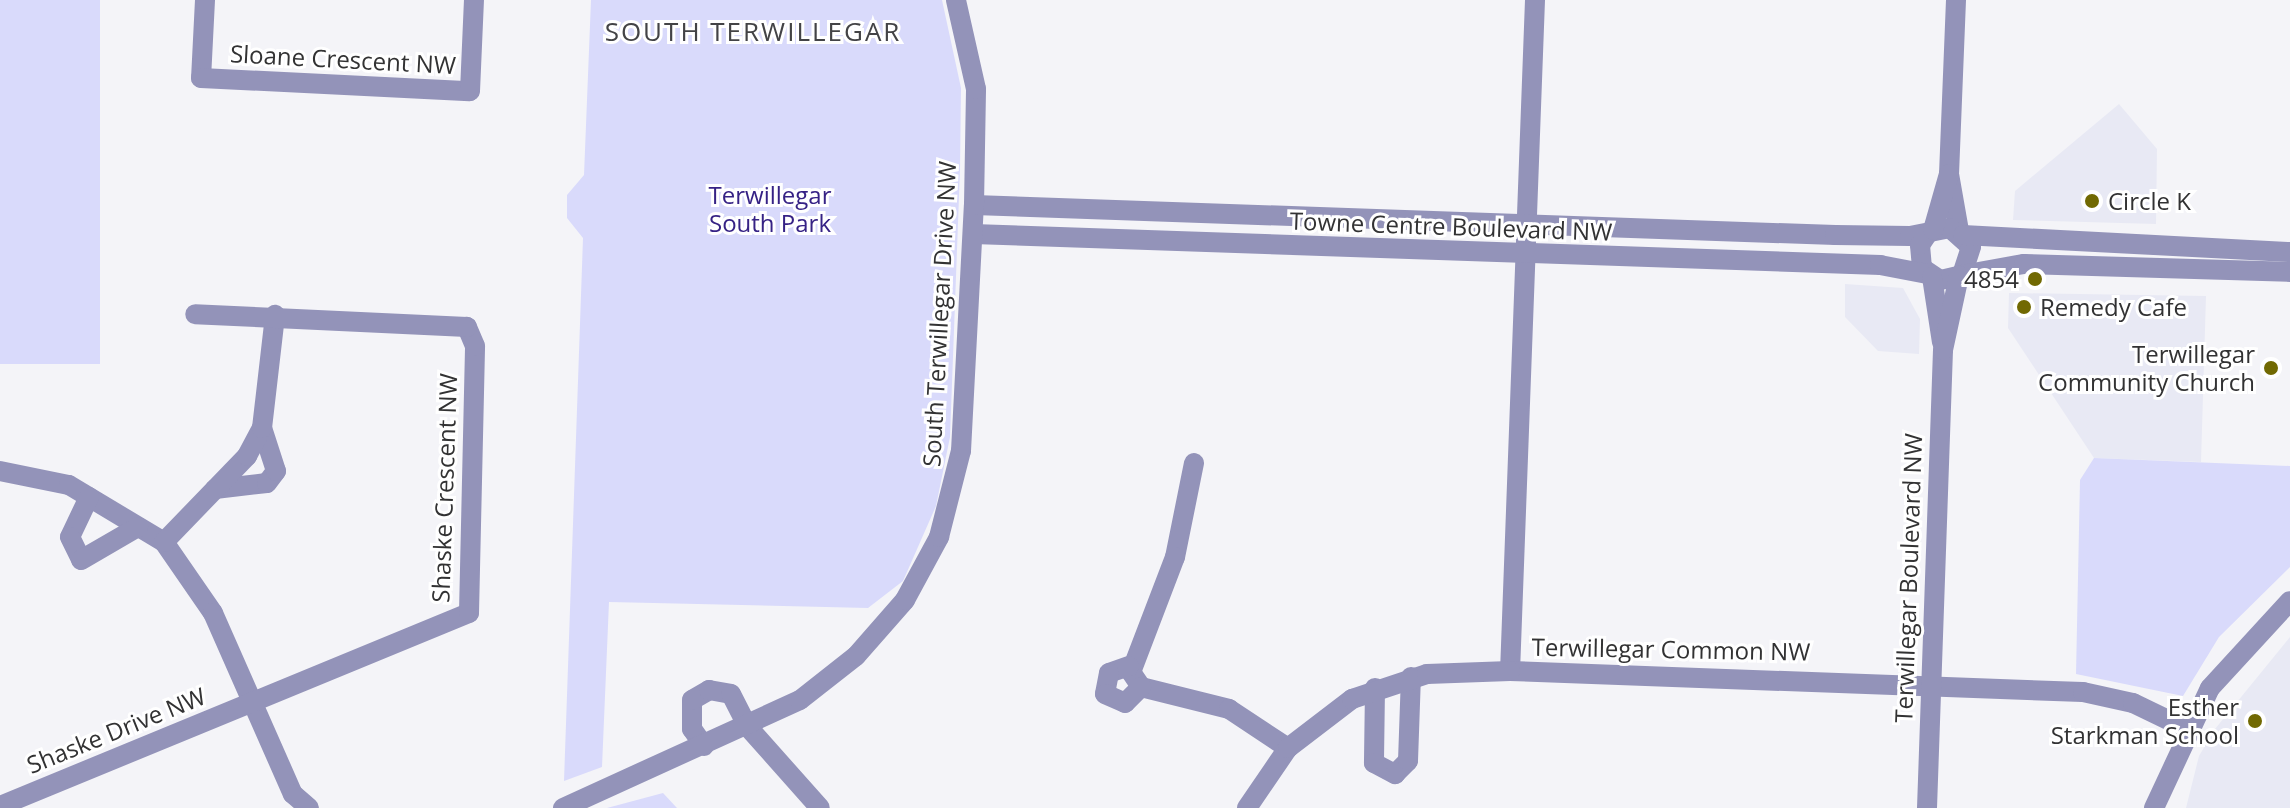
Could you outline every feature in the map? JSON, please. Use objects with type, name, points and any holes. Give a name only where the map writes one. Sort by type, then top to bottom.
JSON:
[{"type":"street","name":"Sloane Crescent NW","points":[[205,0],[201,78],[470,91],[474,0]]},
{"type":"street","name":"South Terwillegar Drive NW","points":[[563,808],[748,727],[800,700],[856,656],[905,600],[939,537],[961,451],[974,205],[976,89],[956,0]]},
{"type":"street","name":"Terwillegar Common NW","points":[[1535,0],[1510,671],[1930,683],[2102,695],[2185,728]]},
{"type":"street","points":[[1956,0],[1949,174],[1961,233],[1972,255],[1960,276]]},
{"type":"street","points":[[1949,174],[1931,231],[1918,253],[1930,275],[1960,276],[2024,264],[2290,272]]},
{"type":"street","name":"Towne Centre Boulevard NW","points":[[974,205],[1525,224],[1931,231]]},
{"type":"street","points":[[1931,231],[2290,252]]},
{"type":"street","name":"Towne Centre Boulevard NW","points":[[973,234],[1880,265],[1930,275]]},
{"type":"street","name":"Terwillegar Boulevard NW","points":[[1930,275],[1943,350]]},
{"type":"street","name":"Terwillegar Boulevard NW","points":[[1927,808],[1943,350],[1960,276]]},
{"type":"street","name":"Shaske Crescent NW","points":[[195,314],[450,322],[472,334],[469,613],[252,703]]},
{"type":"street","points":[[215,489],[267,483],[276,471],[262,428],[275,315]]},
{"type":"street","points":[[164,542],[215,489],[262,428]]},
{"type":"street","points":[[1141,687],[1125,703],[1105,694],[1109,673],[1129,666],[1175,557],[1194,463]]},
{"type":"street","points":[[0,471],[69,485],[164,542],[213,613],[292,801],[309,808]]},
{"type":"street","points":[[89,497],[70,537],[81,560],[138,527]]},
{"type":"street","points":[[2154,808],[2185,728],[2222,671],[2290,601]]},
{"type":"street","points":[[1129,666],[1141,687],[1229,709],[1288,748]]},
{"type":"street","points":[[1247,808],[1288,748],[1332,711],[1375,688],[1411,677],[1510,671]]},
{"type":"street","points":[[1375,688],[1374,763],[1395,774],[1408,761],[1411,677]]},
{"type":"street","points":[[704,746],[689,710],[699,693],[731,694],[748,727],[820,808]]},
{"type":"street","name":"Shaske Drive NW","points":[[0,806],[252,703]]},
{"type":"shaded area","points":[[2119,104],[2157,149],[2156,224],[2013,220],[2015,191]]},
{"type":"shaded area","points":[[1845,284],[1903,288],[1920,319],[1919,354],[1878,351],[1845,317]]},
{"type":"shaded area","points":[[2009,293],[2206,296],[2201,462],[2094,458],[2008,328]]},
{"type":"shaded area","name":"Esther Starkman School","points":[[2290,637],[2290,808],[2186,808],[2199,756],[2215,729]]},
{"type":"green space","points":[[0,0],[100,0],[100,364],[0,364]]},
{"type":"green space","name":"Terwillegar South Park","points":[[591,0],[942,0],[961,88],[960,170],[950,437],[936,506],[903,581],[868,608],[609,602],[602,767],[564,781],[583,238],[567,218],[567,195],[584,175]]},
{"type":"green space","points":[[2094,458],[2290,466],[2290,567],[2219,637],[2183,696],[2076,674],[2080,480]]},
{"type":"green space","points":[[663,793],[677,808],[607,808]]},
{"type":"place","name":"Circle K","points":[[2092,201]]},
{"type":"place","name":"4854","points":[[2035,279]]},
{"type":"place","name":"Remedy Cafe","points":[[2024,307]]},
{"type":"place","name":"Terwillegar Community Church","points":[[2271,368]]},
{"type":"place","name":"Esther Starkman School","points":[[2255,721]]},
{"type":"district","name":"SOUTH TERWILLEGAR","points":[[753,32]]}]
